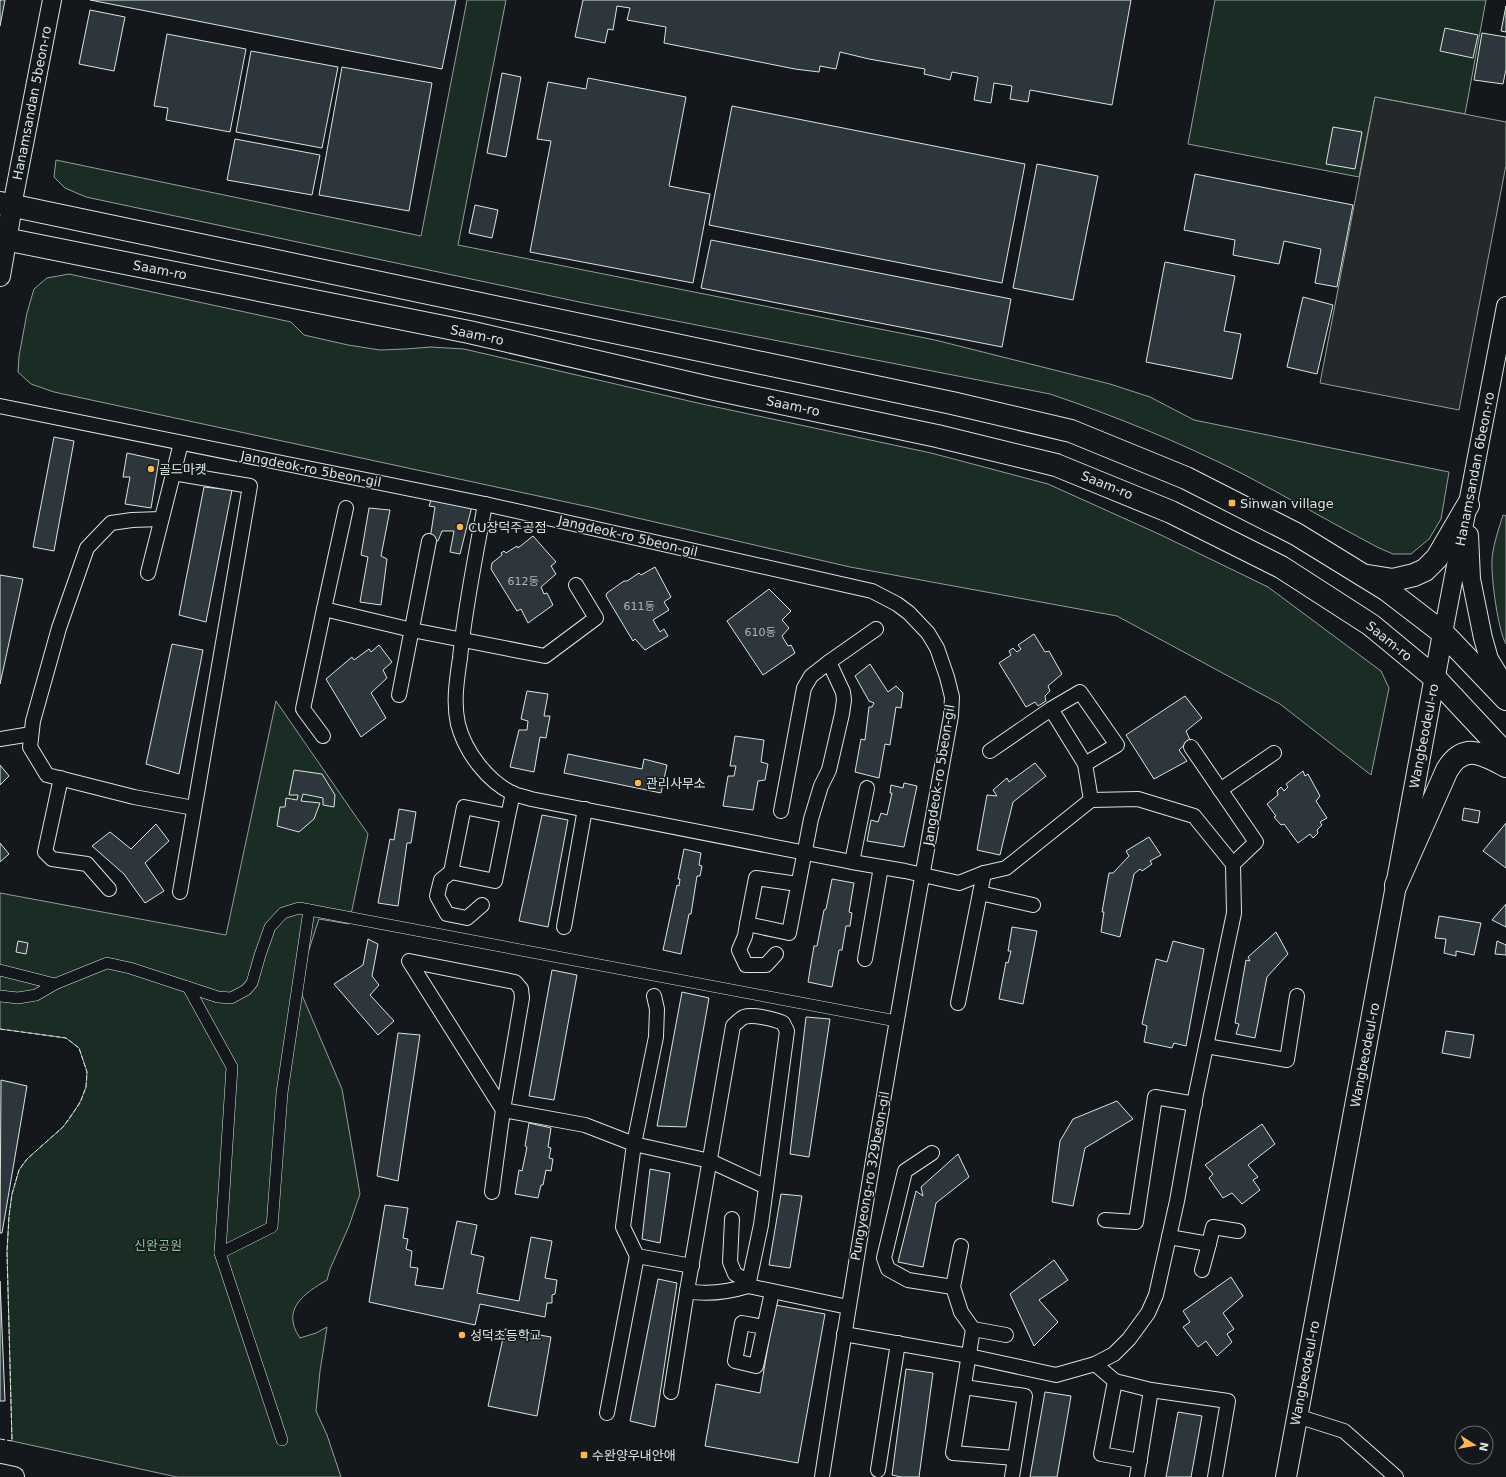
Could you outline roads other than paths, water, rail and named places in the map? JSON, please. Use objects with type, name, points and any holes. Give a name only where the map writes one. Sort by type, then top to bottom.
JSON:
[{"type":"main road","points":[[0,276],[6,204],[952,403],[1071,431],[1192,482],[1296,534],[1363,575],[1387,590],[1443,632],[1506,699]]},
{"type":"main road","name":"Saam-ro","points":[[3,239],[469,332],[710,388],[937,436],[1056,464],[1171,512],[1281,567],[1371,625],[1435,678],[1506,754]]},
{"type":"main road","points":[[1363,575],[1393,580],[1414,575],[1425,570],[1437,558],[1468,505]]},
{"type":"main road","name":"Wangbeodeul-ro","points":[[1286,1477],[1443,632]]},
{"type":"main road","points":[[1396,885],[1451,762],[1462,754],[1475,753],[1482,754],[1506,766]]},
{"type":"main road","points":[[0,1474],[14,1477]]},
{"type":"street","name":"Hanamsandan 5beon-ro","points":[[6,204],[52,0]]},
{"type":"street","name":"Hanamsandan 6beon-ro","points":[[1443,632],[1506,306]]},
{"type":"street","name":"Jangdeok-ro 5beon-gil","points":[[0,406],[485,504],[872,591],[897,604],[909,613],[928,633],[937,648],[952,697],[951,716],[922,875]]},
{"type":"street","points":[[148,573],[181,443]]},
{"type":"street","points":[[173,473],[250,486],[180,892]]},
{"type":"street","points":[[485,504],[461,640],[456,684],[456,712],[458,725],[477,764],[496,782],[513,793],[531,799],[958,883],[984,873],[1006,868],[1091,800],[1138,799],[1194,816],[1233,864],[1234,913],[1206,1046],[1177,1201],[1156,1295],[1148,1313],[1129,1339],[1114,1354],[1095,1364],[1056,1375],[898,1342],[859,1338],[844,1334]]},
{"type":"street","points":[[1468,505],[1471,579],[1483,638],[1489,659],[1506,687]]},
{"type":"street","points":[[323,736],[303,709],[346,508]]},
{"type":"street","points":[[161,519],[132,520],[111,523],[88,548],[59,628],[33,721],[30,747],[47,775],[134,797],[194,808]]},
{"type":"street","points":[[399,695],[429,541]]},
{"type":"street","points":[[324,609],[412,630],[545,656],[596,618],[576,585]]},
{"type":"street","points":[[781,811],[804,688],[811,676],[876,629]]},
{"type":"street","points":[[747,924],[789,933],[804,852],[815,805],[829,770],[844,700],[843,692],[829,662]]},
{"type":"street","points":[[990,750],[1051,709],[1080,692],[1117,745],[1085,764]]},
{"type":"street","points":[[1051,709],[1085,764],[1091,800]]},
{"type":"street","points":[[0,739],[31,734]]},
{"type":"street","points":[[1191,747],[1256,842],[1233,864]]},
{"type":"street","points":[[1220,790],[1274,752]]},
{"type":"street","points":[[61,778],[46,852],[52,859],[87,864],[109,889]]},
{"type":"street","points":[[852,862],[867,788]]},
{"type":"street","points":[[450,872],[495,881],[513,793]]},
{"type":"street","points":[[482,905],[466,918],[448,914],[437,896],[441,880],[450,872],[464,807],[508,816]]},
{"type":"street","points":[[564,927],[586,809]]},
{"type":"street","points":[[865,959],[881,867]]},
{"type":"street","points":[[958,1003],[984,873]]},
{"type":"street","name":"Pungyeong-ro 329beon-gil","points":[[822,1477],[848,1307],[922,875]]},
{"type":"street","points":[[776,954],[766,965],[746,965],[739,950],[745,936],[756,878],[798,884]]},
{"type":"street","points":[[980,893],[1033,905]]},
{"type":"street","points":[[0,996],[18,998],[36,995],[55,984],[107,963],[130,968],[218,997],[231,998],[246,990],[252,983],[270,926],[282,913],[299,908],[896,1021]]},
{"type":"street","points":[[220,1253],[272,1227],[282,1093],[309,910]]},
{"type":"street","points":[[492,1192],[503,1110],[522,998],[521,989],[516,982],[408,961],[503,1110],[585,1125],[634,1144],[710,1161],[766,1187]]},
{"type":"street","points":[[0,970],[55,984]]},
{"type":"street","points":[[188,987],[232,1066],[220,1253],[282,1440]]},
{"type":"street","points":[[607,1413],[638,1256],[623,1227],[634,1144],[656,1037],[657,1009],[654,996]]},
{"type":"street","points":[[1206,1046],[1287,1060],[1297,996]]},
{"type":"street","points":[[671,1392],[687,1291],[734,1026],[744,1017],[752,1017],[775,1020],[783,1023],[787,1031],[766,1187],[748,1284]]},
{"type":"street","points":[[1105,1220],[1136,1222],[1155,1097],[1195,1104]]},
{"type":"street","points":[[932,1153],[905,1171],[884,1258],[888,1268],[908,1280],[953,1287]]},
{"type":"street","points":[[732,1219],[730,1262],[735,1274],[748,1284],[772,1292],[848,1307]]},
{"type":"street","points":[[1202,1270],[1213,1227],[1238,1231]]},
{"type":"street","points":[[1169,1237],[1209,1244]]},
{"type":"street","points":[[961,1246],[953,1287],[962,1312],[973,1329],[953,1453],[1015,1458]]},
{"type":"street","points":[[638,1256],[692,1266]]},
{"type":"street","points":[[687,1291],[700,1293],[727,1292],[748,1284]]},
{"type":"street","points":[[764,1327],[772,1292]]},
{"type":"street","points":[[973,1329],[1006,1335]]},
{"type":"street","points":[[878,1470],[898,1342]]},
{"type":"street","points":[[1095,1364],[1115,1381],[1151,1390],[1228,1401],[1215,1477]]},
{"type":"street","points":[[1115,1381],[1101,1454],[1140,1461]]},
{"type":"street","points":[[964,1387],[1025,1396],[1012,1477]]},
{"type":"street","points":[[1137,1477],[1151,1390]]},
{"type":"street","points":[[1297,1416],[1344,1431],[1396,1477]]},
{"type":"place","name":"골드마켓","points":[[151,469]]},
{"type":"place","name":"Sinwan village","points":[[1232,503]]},
{"type":"place","name":"CU장덕주공점","points":[[460,527]]},
{"type":"place","name":"관리사무소","points":[[638,783]]},
{"type":"place","name":"성덕초등학교","points":[[462,1335]]},
{"type":"place","name":"수완양우내안애","points":[[584,1455]]},
{"type":"park label","name":"신완공원","points":[[158,1245]]}]
